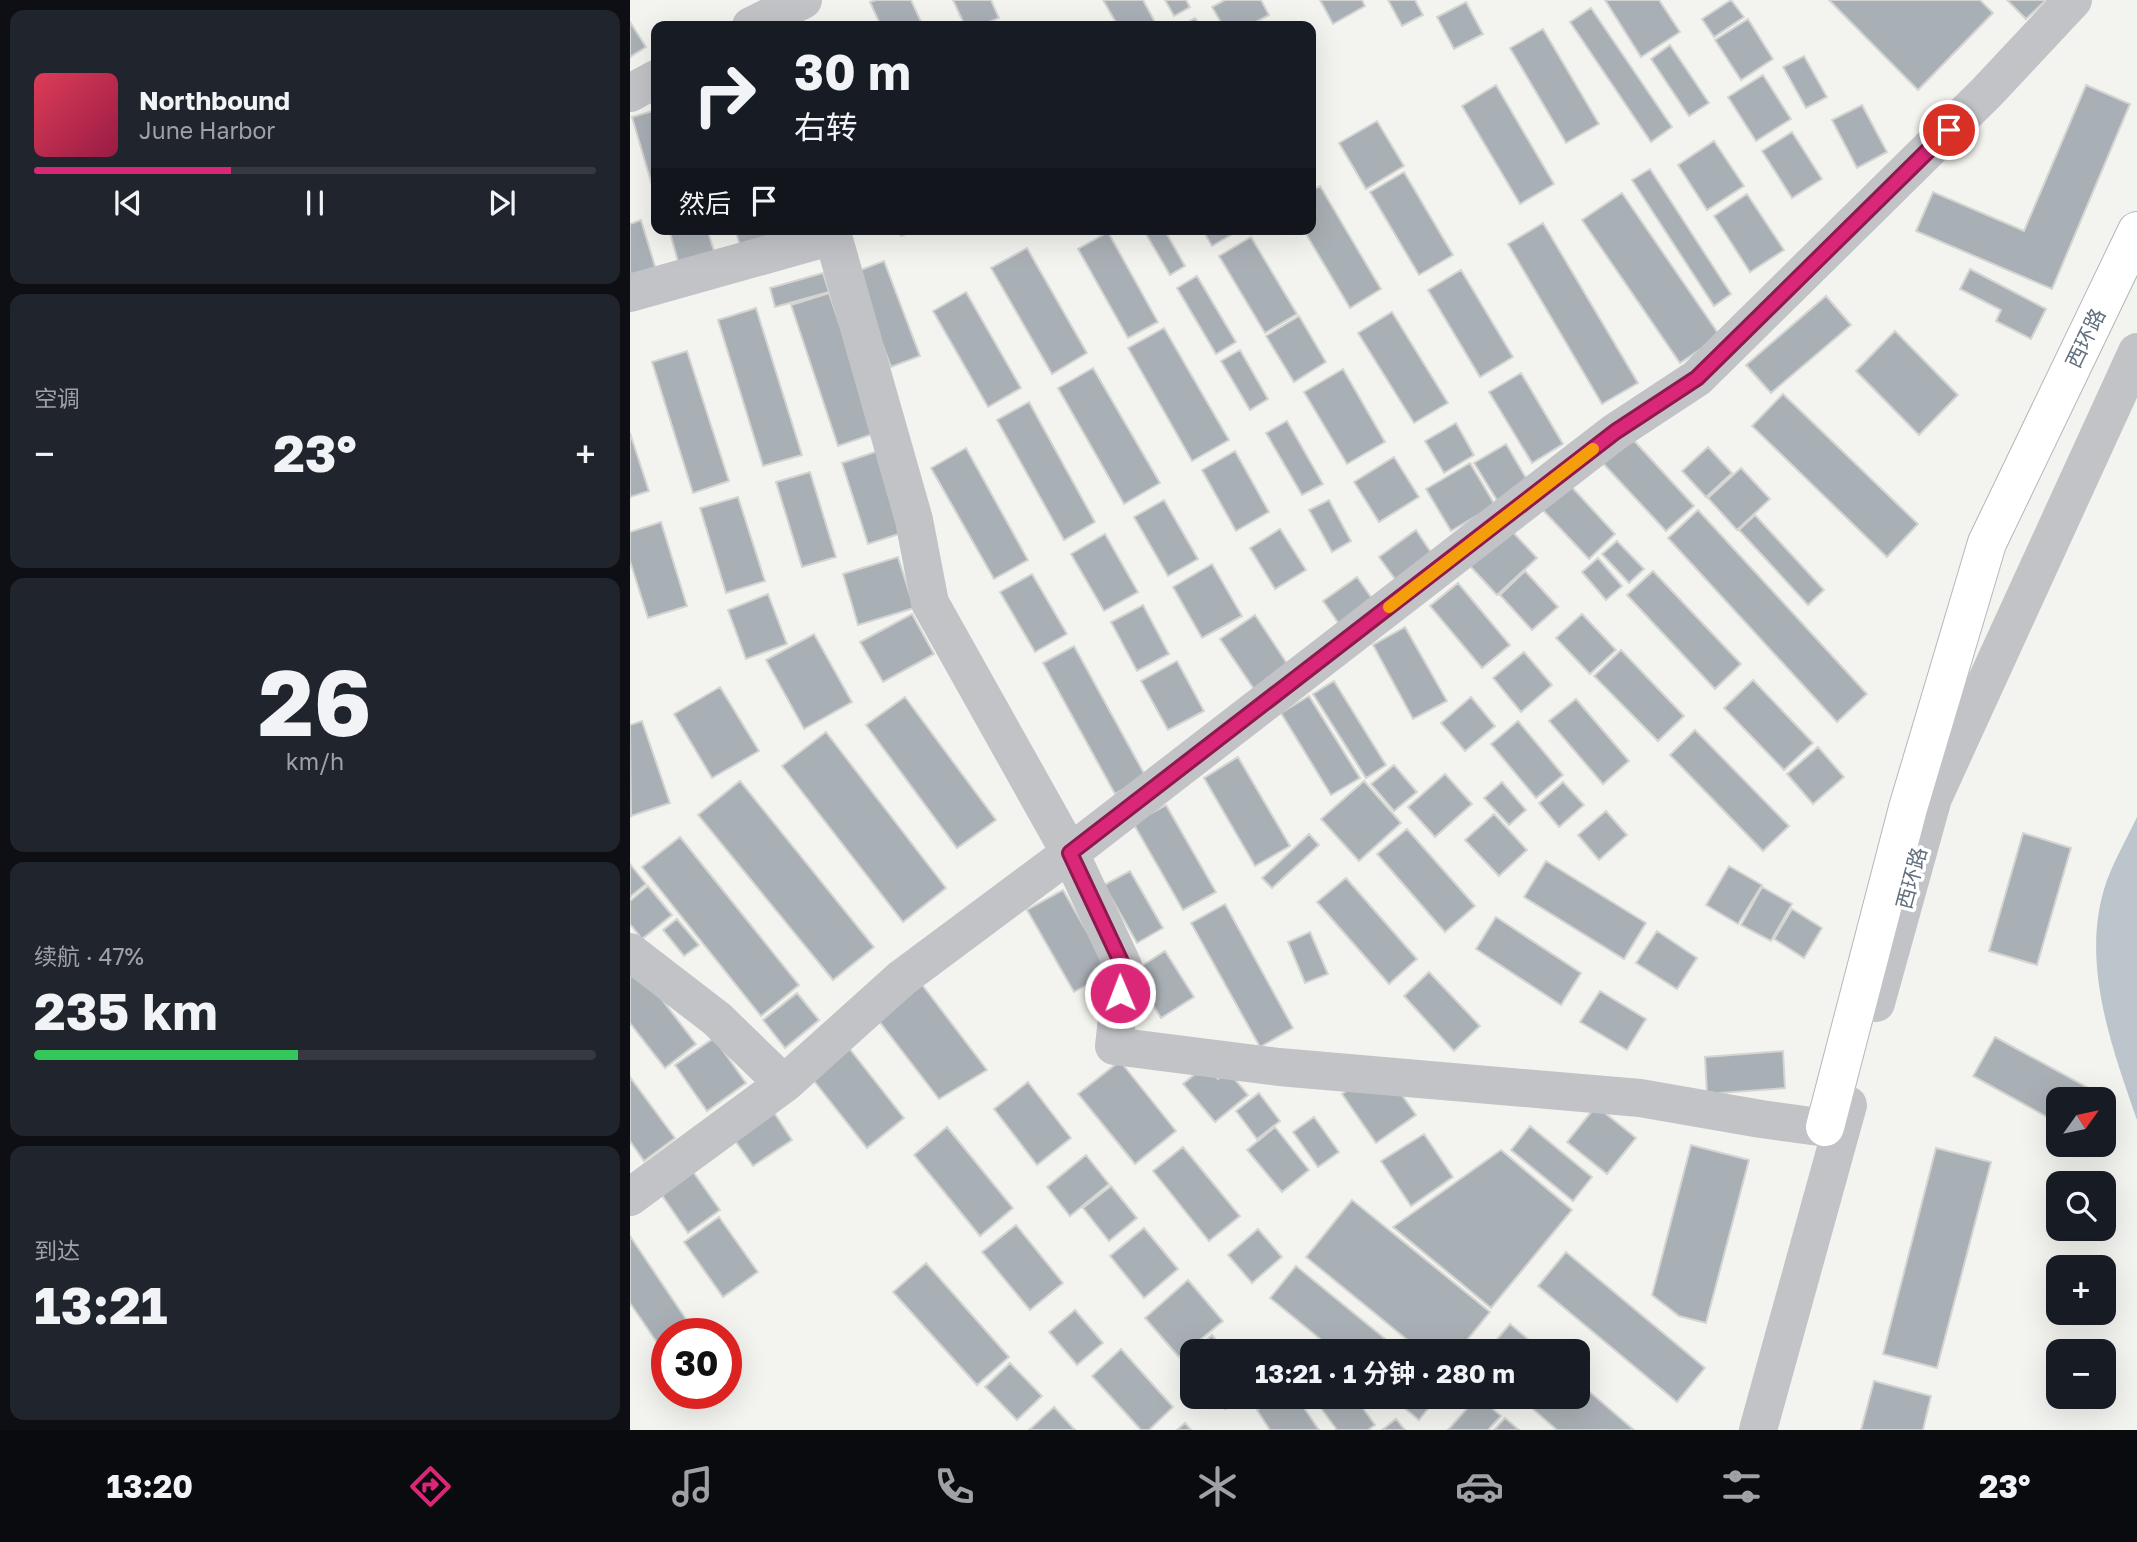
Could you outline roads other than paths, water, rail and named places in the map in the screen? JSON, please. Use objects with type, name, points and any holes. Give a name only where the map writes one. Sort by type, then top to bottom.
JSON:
[{"type":"main road","name":"西环路","points":[[1833,1129],[1908,808],[1987,543],[2137,231]]},
{"type":"street","points":[[761,21],[803,0]]},
{"type":"street","points":[[630,1198],[784,1084],[902,978],[1070,853],[1615,432],[1697,378],[1987,92],[2073,0]]},
{"type":"street","points":[[630,93],[651,82]]},
{"type":"street","points":[[630,293],[833,236],[914,520],[930,603],[1070,853],[1123,966],[1114,1046],[1279,1067],[1640,1098],[1833,1129]]},
{"type":"street","name":"西环路","points":[[1758,1430],[1833,1129],[1933,798],[2137,352]]},
{"type":"street","points":[[630,952],[717,1019],[784,1084]]}]
